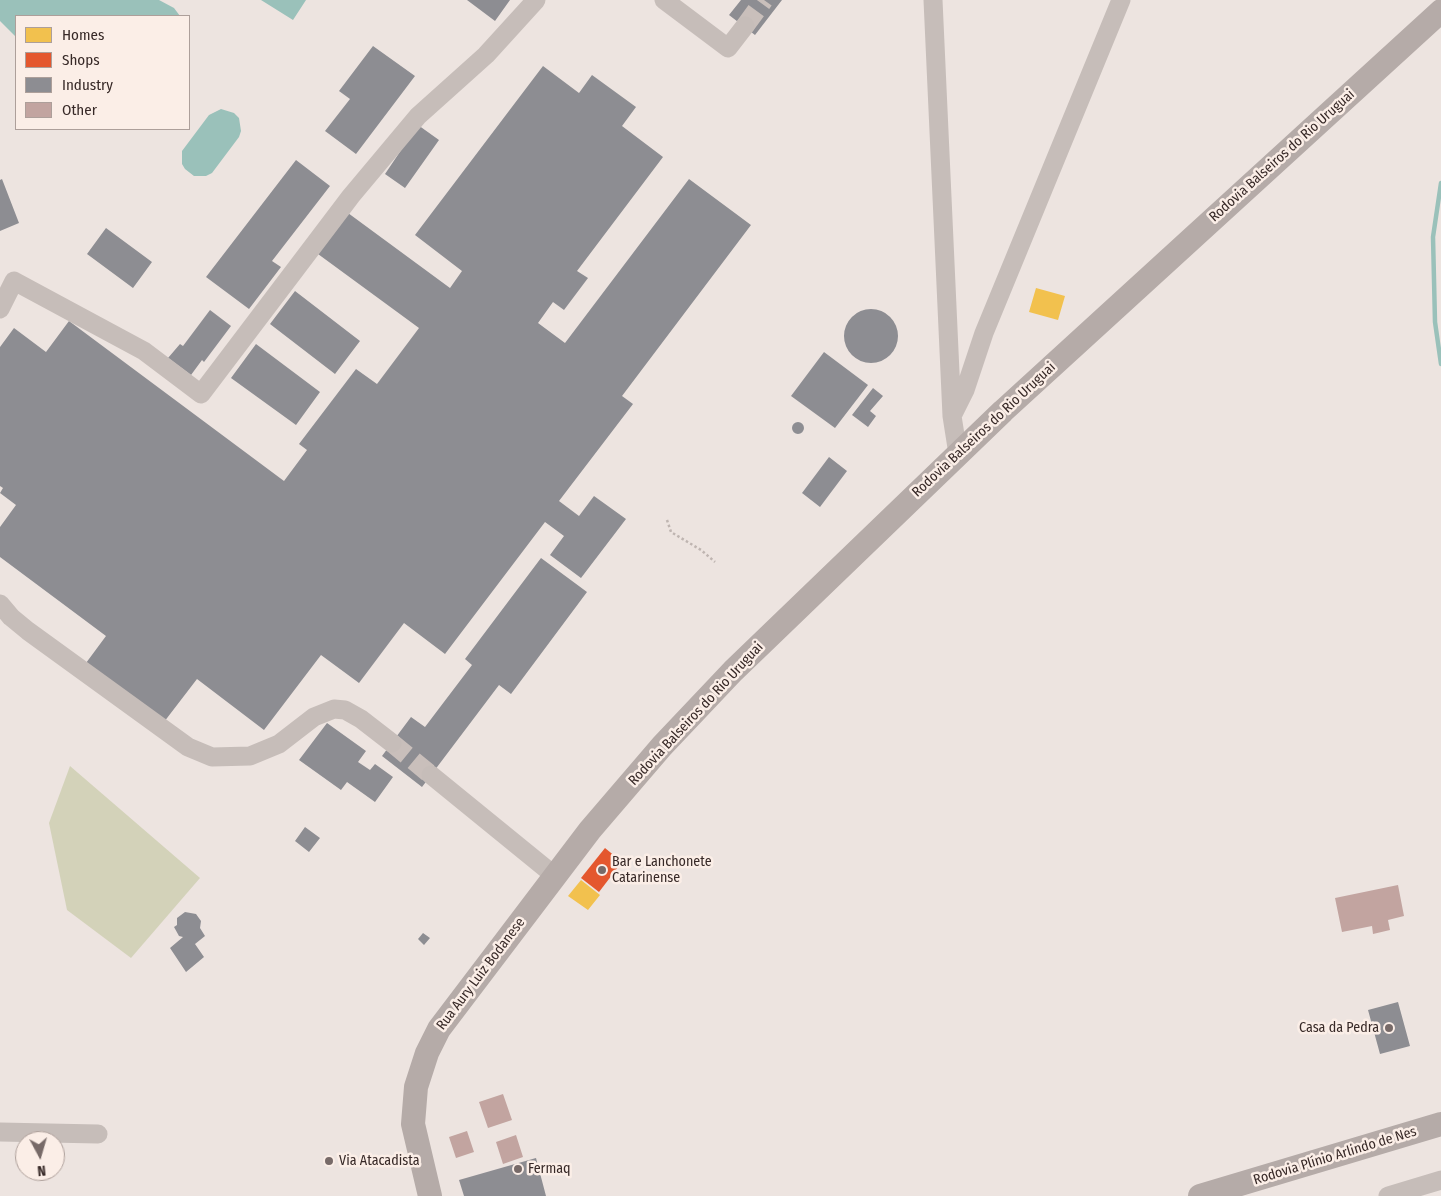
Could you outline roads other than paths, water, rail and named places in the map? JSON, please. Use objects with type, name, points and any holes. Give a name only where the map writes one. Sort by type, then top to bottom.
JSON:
[{"type":"main road","name":"Rodovia Balseiros do Rio Uruguai","points":[[555,876],[590,830],[656,753],[727,677],[958,454],[1441,11]]},
{"type":"main road","name":"Rua Aury Luiz Bodanese","points":[[430,1196],[413,1124],[416,1087],[427,1053],[439,1029],[555,876]]},
{"type":"main road","name":"Rodovia Plínio Arlindo de Nes","points":[[1200,1196],[1441,1124]]},
{"type":"street","points":[[0,309],[14,281],[144,351],[202,394],[351,196],[418,116],[486,55],[536,0]]},
{"type":"street","points":[[664,0],[728,48],[745,26]]},
{"type":"street","points":[[933,0],[952,416],[958,454]]},
{"type":"street","points":[[952,416],[965,390],[984,333],[1121,0]]},
{"type":"street","points":[[0,604],[22,626],[188,747],[212,757],[250,756],[279,744],[314,717],[334,709],[345,710],[361,719],[392,743]]},
{"type":"street","points":[[431,775],[555,876]]},
{"type":"street","points":[[0,1132],[98,1134]]},
{"type":"street","points":[[1388,1196],[1441,1180]]},
{"type":"water","points":[[0,0],[159,0],[174,8],[179,15],[15,15],[15,36],[0,21]]},
{"type":"water","points":[[261,0],[306,0],[293,20]]},
{"type":"water","points":[[221,109],[234,113],[239,118],[241,131],[239,137],[212,173],[206,176],[194,176],[182,164],[182,151],[209,115]]},
{"type":"waterway","points":[[1441,183],[1433,237],[1435,322],[1441,364]]},
{"type":"tunnel","points":[[745,26],[764,0]]},
{"type":"tunnel","points":[[392,743],[431,775]]},
{"type":"place","name":"Bar e Lanchonete Catarinense","points":[[602,870]]},
{"type":"place","name":"Casa da Pedra","points":[[1389,1028]]},
{"type":"place","name":"Via Atacadista","points":[[329,1161]]},
{"type":"place","name":"Fermaq","points":[[518,1169]]}]
